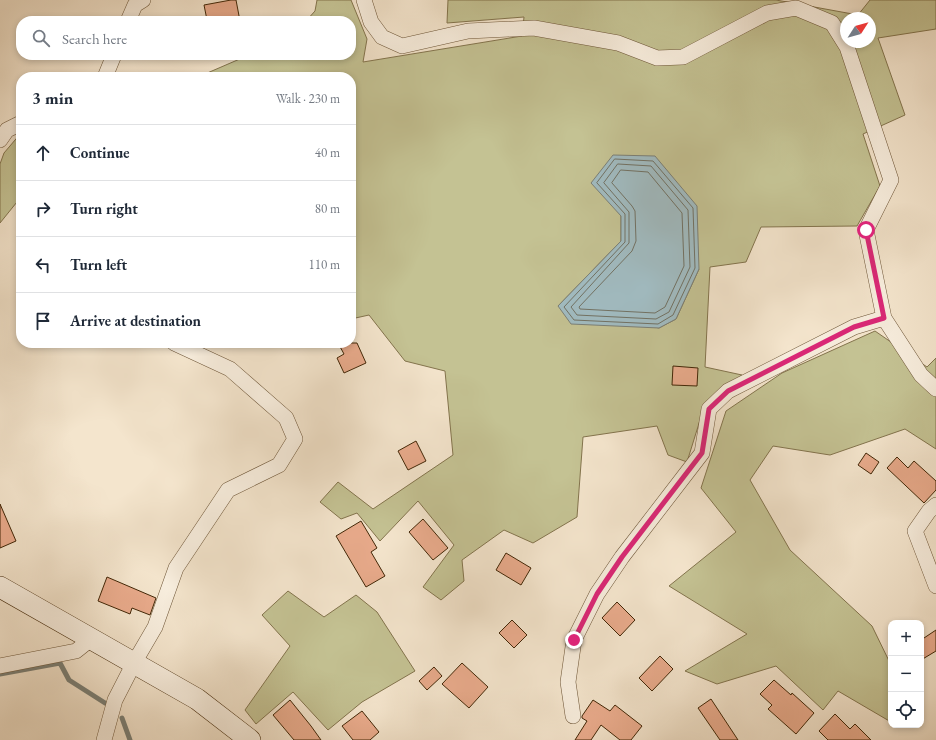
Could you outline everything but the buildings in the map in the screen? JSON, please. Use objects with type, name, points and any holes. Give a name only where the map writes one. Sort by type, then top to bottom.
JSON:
[{"type":"street","points":[[130,16],[135,5],[143,0]]},
{"type":"street","points":[[364,0],[371,22],[382,37],[402,46],[468,31],[534,28],[618,43],[657,58],[683,57],[767,13],[796,8],[832,23],[847,46],[891,180],[866,230],[884,318],[921,375],[936,389]]},
{"type":"street","points":[[107,72],[112,60]]},
{"type":"street","points":[[0,140],[7,130],[16,126]]},
{"type":"street","points":[[573,716],[568,682],[574,640],[597,594],[622,557],[702,453],[709,409],[728,391],[854,327],[884,318]]},
{"type":"street","points":[[104,740],[115,700],[155,627],[176,568],[228,490],[280,465],[295,439],[286,418],[230,369],[185,348]]},
{"type":"street","points":[[936,505],[915,530],[936,586]]},
{"type":"street","points":[[0,588],[197,699],[250,740]]},
{"type":"street","points":[[0,666],[76,651],[91,639]]},
{"type":"shaded area","points":[[317,0],[351,0],[367,39],[363,62],[522,36],[524,17],[447,23],[448,0],[776,0],[842,12],[840,12],[840,48],[876,48],[876,12],[860,12],[870,0],[936,0],[936,29],[878,38],[905,115],[863,134],[880,186],[857,226],[761,227],[746,262],[710,267],[705,367],[742,375],[705,404],[687,462],[668,455],[657,426],[583,437],[577,517],[533,543],[504,530],[462,560],[464,581],[441,600],[423,587],[454,545],[418,501],[380,541],[357,513],[341,519],[320,502],[338,482],[373,509],[453,455],[445,371],[405,361],[369,315],[356,318],[356,72],[210,72],[237,60],[356,60],[356,16],[310,16],[315,11]],"holes":[[[621,216],[699,269],[676,319],[659,328],[558,306],[621,241]]]},
{"type":"shaded area","points":[[16,139],[16,203],[0,223],[0,164],[4,153]]},
{"type":"shaded area","points":[[875,331],[927,367],[936,358],[936,449],[905,429],[830,455],[773,446],[750,480],[790,550],[872,626],[888,659],[888,720],[838,691],[823,710],[776,666],[717,684],[685,671],[747,634],[669,586],[736,532],[701,488],[726,411],[782,373]]},
{"type":"shaded area","points":[[288,591],[324,617],[356,595],[377,612],[415,671],[362,702],[328,730],[293,692],[256,724],[245,710],[290,646],[262,615]]},
{"type":"water","points":[[613,155],[655,156],[697,206],[699,269],[676,319],[659,328],[571,324],[558,306],[621,241],[621,216],[591,183]]},
{"type":"waterway","points":[[0,674],[60,663],[69,680],[105,703]]},
{"type":"waterway","points":[[122,718],[130,740]]},
{"type":"route","points":[[574,640],[597,594],[622,557],[702,453],[709,409],[728,391],[854,327],[884,318],[866,230]]}]
